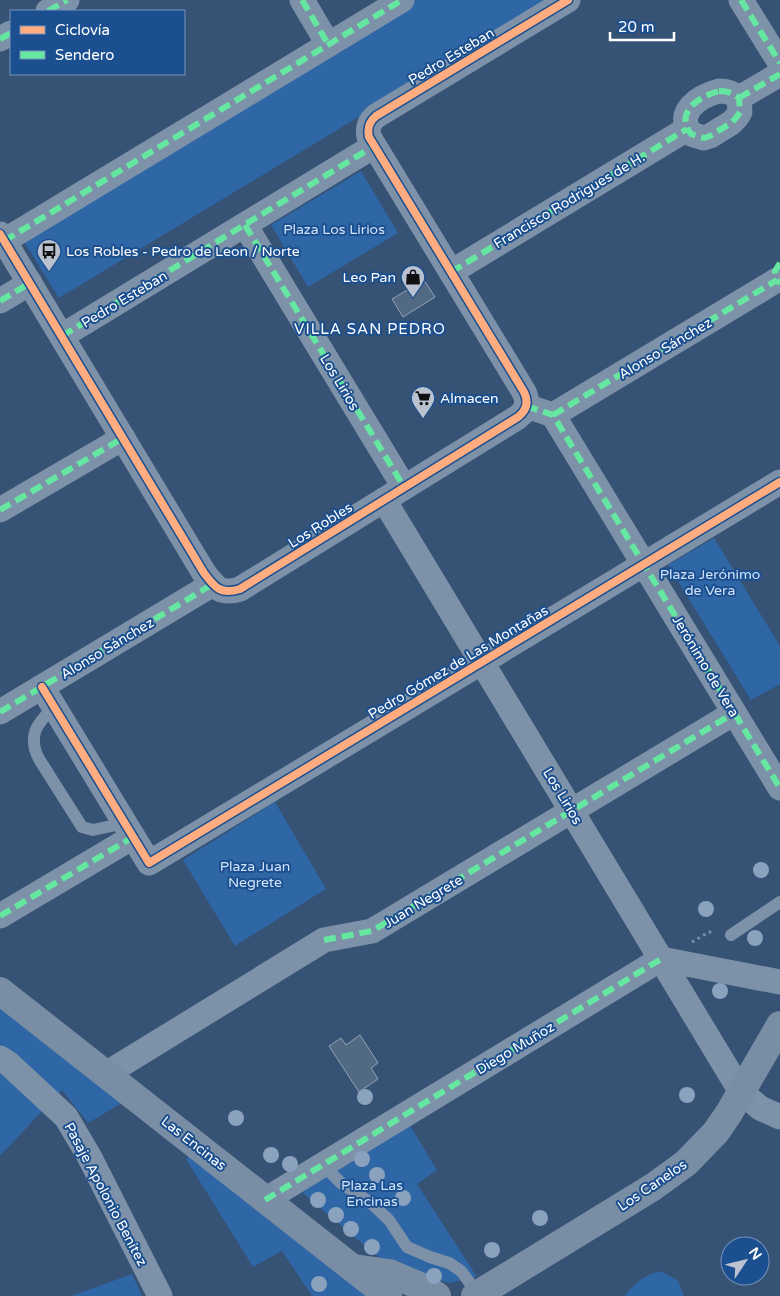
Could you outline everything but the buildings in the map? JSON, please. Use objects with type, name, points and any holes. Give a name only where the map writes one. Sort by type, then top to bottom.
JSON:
[{"type":"street","points":[[50,10],[67,0]]},
{"type":"street","points":[[302,0],[328,44]]},
{"type":"street","points":[[213,584],[204,573],[2,238],[402,0]]},
{"type":"street","name":"Pedro Esteban","points":[[62,336],[374,146],[368,131],[369,125],[376,116],[568,0]]},
{"type":"street","points":[[742,0],[780,64]]},
{"type":"street","points":[[739,98],[780,74]]},
{"type":"street","points":[[726,91],[733,93],[739,98],[740,112],[736,118],[710,136],[704,138],[697,137],[687,129],[684,118],[687,111],[713,93],[726,91]]},
{"type":"street","name":"Francisco Rodrigues de H.","points":[[451,272],[687,129]]},
{"type":"street","points":[[374,146],[524,392],[526,406],[553,415]]},
{"type":"street","name":"Los Lirios","points":[[245,225],[394,493],[482,662],[741,1092],[760,1108],[780,1117]]},
{"type":"street","name":"Alonso Sánchez","points":[[553,415],[779,276]]},
{"type":"street","points":[[0,301],[30,283]]},
{"type":"street","name":"Los Robles","points":[[213,584],[225,592],[240,588],[518,417],[526,406]]},
{"type":"street","name":"Jerónimo de Vera","points":[[553,415],[780,788]]},
{"type":"street","points":[[0,510],[124,438]]},
{"type":"street","name":"Pedro Gómez de Las Montañas","points":[[129,830],[149,864],[780,482]]},
{"type":"street","name":"Alonso Sánchez","points":[[0,712],[48,697],[213,584]]},
{"type":"street","points":[[0,916],[129,830],[48,697]]},
{"type":"street","name":"Juan Negrete","points":[[106,1074],[324,940],[372,931],[734,713]]},
{"type":"street","points":[[661,959],[780,982]]},
{"type":"street","name":"Diego Muñoz","points":[[265,1200],[661,959]]},
{"type":"street","name":"Las Encinas","points":[[0,991],[388,1296]]},
{"type":"street","name":"Los Canelos","points":[[477,1295],[670,1175],[686,1163],[716,1132],[780,1025]]},
{"type":"street","name":"Pasaje Apolonio Benítez","points":[[0,1058],[9,1064],[66,1117],[89,1156],[160,1296]]},
{"type":"street","points":[[351,1267],[389,1273],[427,1289],[437,1296]]},
{"type":"lane","points":[[48,697],[34,735],[35,751],[39,759],[82,827],[93,830],[129,830]]},
{"type":"lane","points":[[731,935],[780,902]]},
{"type":"lane","points":[[323,1165],[341,1183],[371,1203],[388,1220],[407,1247],[449,1263],[461,1271],[477,1295]]},
{"type":"green space","points":[[413,0],[552,0],[59,298],[23,240]]},
{"type":"green space","name":"Plaza Los Lirios","points":[[361,171],[398,233],[308,287],[271,225]]},
{"type":"green space","name":"Plaza Jerónimo de Vera","points":[[714,538],[780,646],[780,684],[751,700],[668,565]]},
{"type":"green space","name":"Plaza Juan Negrete","points":[[275,802],[326,889],[235,946],[183,860]]},
{"type":"green space","points":[[0,1008],[122,1103],[88,1123],[62,1090],[0,1156]]},
{"type":"green space","name":"Plaza Las Encinas","points":[[406,1119],[437,1170],[417,1184],[477,1277],[450,1283],[406,1273],[378,1257],[296,1187]]},
{"type":"green space","points":[[194,1154],[374,1296],[312,1296],[282,1251],[253,1267],[186,1159]]},
{"type":"green space","points":[[661,1271],[678,1281],[684,1296],[625,1296],[640,1280]]},
{"type":"green space","points":[[132,1274],[142,1296],[71,1296]]},
{"type":"marked path","points":[[50,10],[67,0]]},
{"type":"marked path","points":[[302,0],[328,44]]},
{"type":"marked path","points":[[4,241],[402,0]]},
{"type":"marked path","points":[[741,0],[780,63]]},
{"type":"marked path","points":[[0,39],[10,34]]},
{"type":"marked path","points":[[739,98],[780,74]]},
{"type":"marked path","points":[[719,91],[725,91],[739,98],[740,112],[731,123],[710,136],[704,138],[691,134],[687,126],[687,112],[697,101],[719,91]]},
{"type":"marked path","points":[[451,272],[687,129]]},
{"type":"marked path","points":[[62,336],[374,146],[371,142]]},
{"type":"marked path","points":[[245,225],[404,487]]},
{"type":"marked path","points":[[780,263],[775,271],[780,284]]},
{"type":"marked path","points":[[553,415],[777,280]]},
{"type":"marked path","points":[[0,301],[30,283]]},
{"type":"marked path","points":[[526,406],[553,415],[780,788]]},
{"type":"marked path","points":[[0,510],[123,438]]},
{"type":"marked path","points":[[0,712],[213,584]]},
{"type":"marked path","points":[[324,940],[372,931],[734,713]]},
{"type":"marked path","points":[[0,916],[133,837]]},
{"type":"marked path","points":[[265,1200],[661,959]]},
{"type":"cycle path","points":[[0,234],[204,573],[215,586],[223,591],[240,589],[518,417],[525,409],[527,402],[524,392],[369,137],[368,128],[376,116],[568,0]]},
{"type":"cycle path","points":[[42,687],[149,863],[780,482]]},
{"type":"place","name":"Los Robles - Pedro de Leon / Norte","points":[[49,272]]},
{"type":"place","name":"Leo Pan","points":[[413,298]]},
{"type":"place","name":"Almacen","points":[[423,419]]},
{"type":"district","name":"VILLA SAN PEDRO","points":[[370,329]]}]
